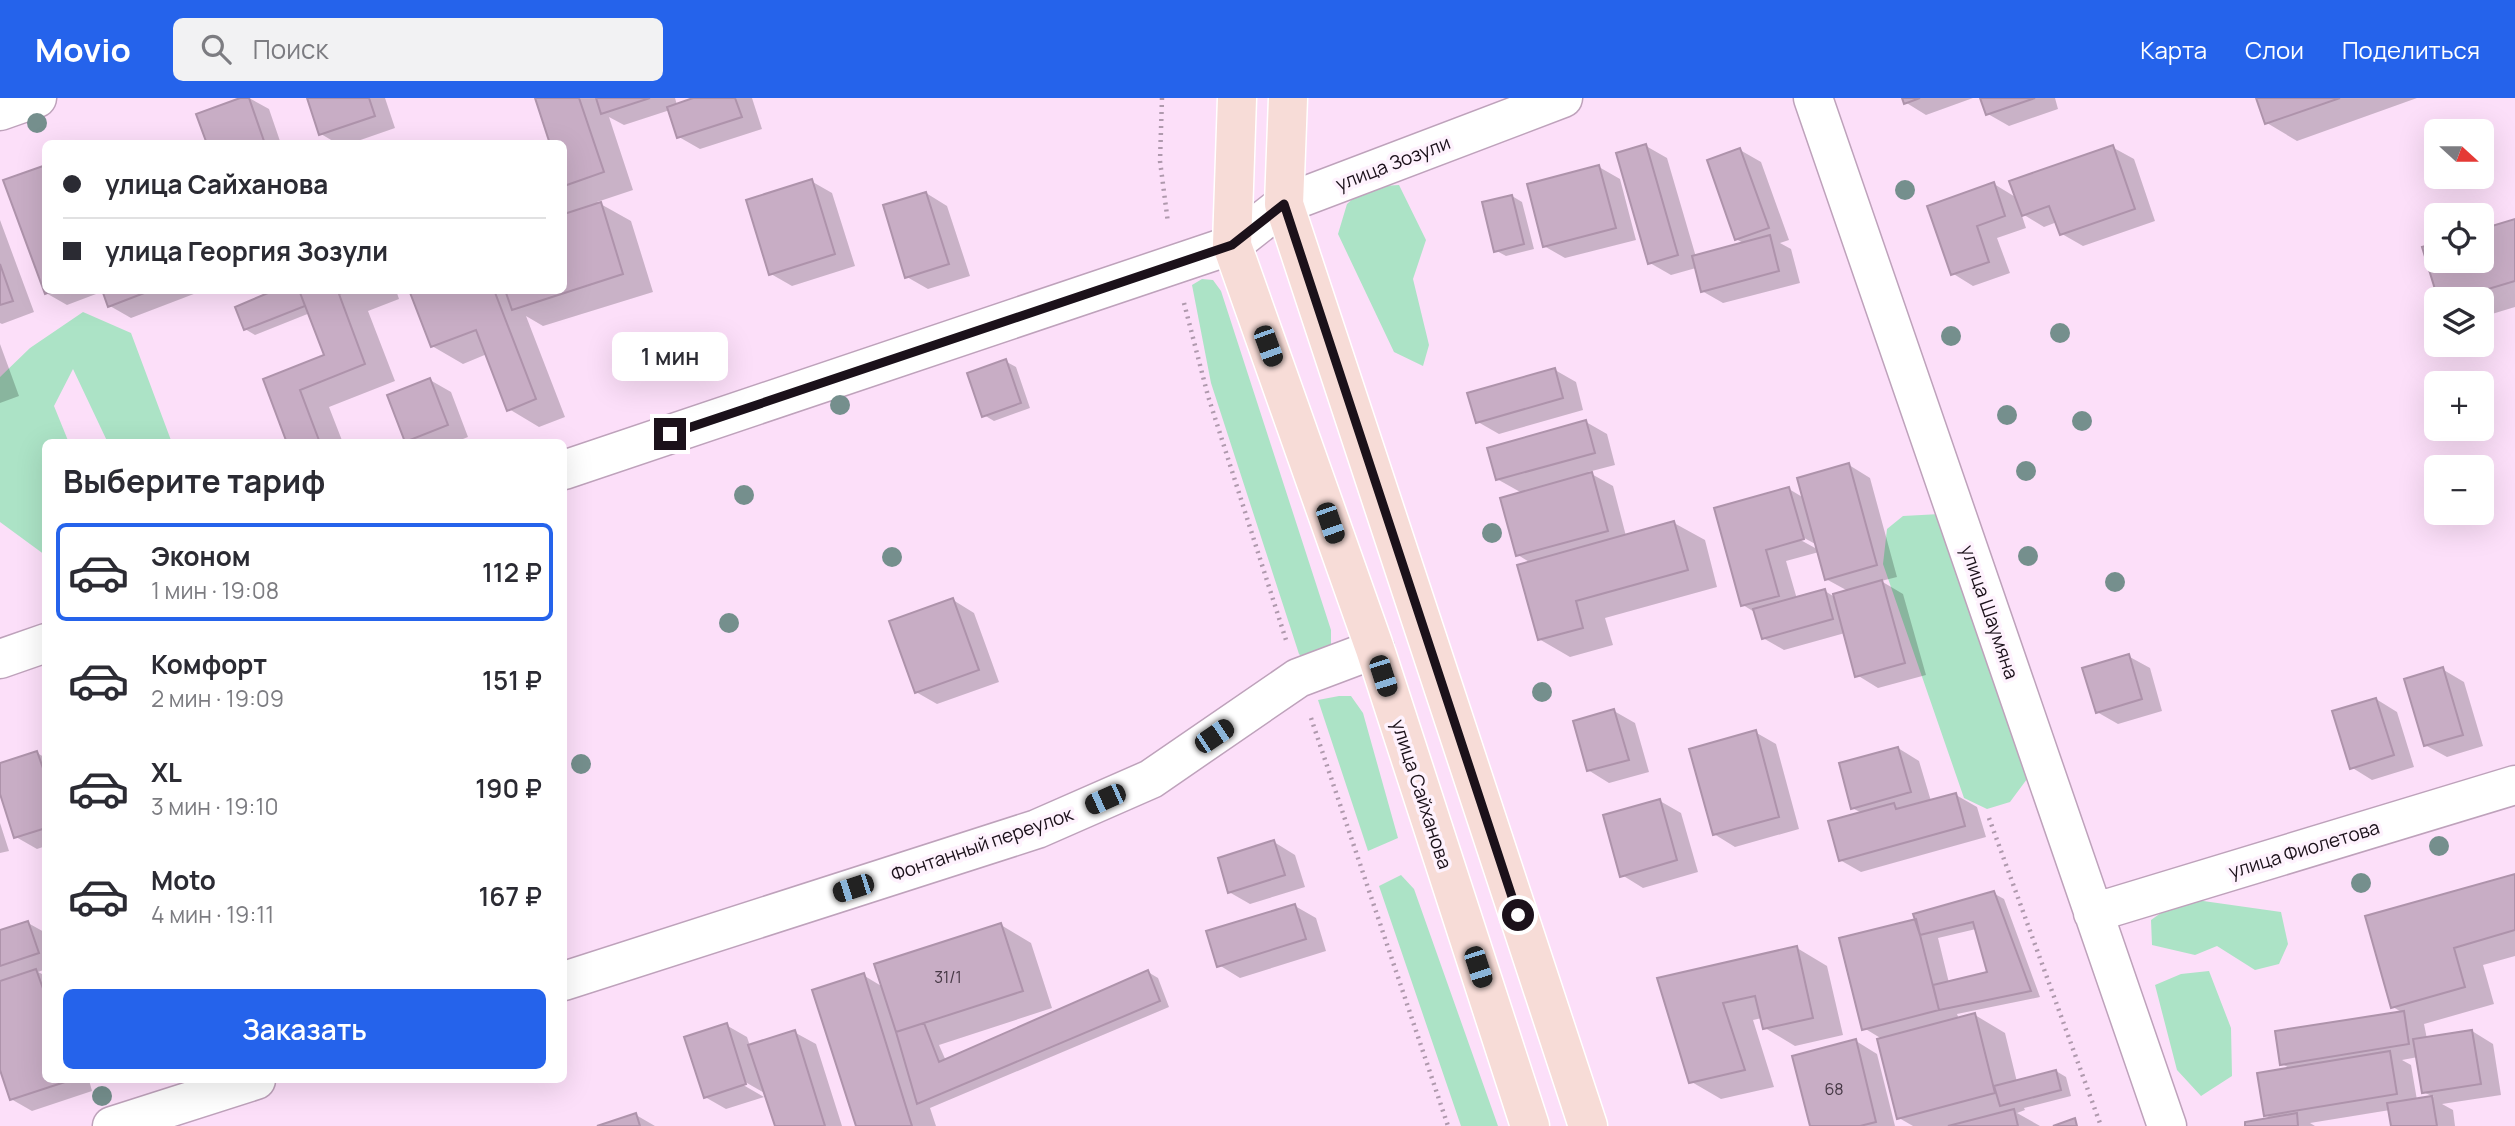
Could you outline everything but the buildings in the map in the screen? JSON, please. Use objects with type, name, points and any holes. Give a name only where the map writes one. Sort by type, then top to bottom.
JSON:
[{"type":"main road","name":"улица Сайханова","points":[[1237,98],[1232,245],[1375,649],[1530,1126]]},
{"type":"main road","points":[[1288,98],[1284,204],[1588,1126]]},
{"type":"street","points":[[0,111],[37,98]]},
{"type":"street","name":"улица Зозули","points":[[567,469],[1232,245],[1284,204],[1563,98]]},
{"type":"street","name":"улица Шаумяна","points":[[1813,98],[2167,1126]]},
{"type":"street","points":[[0,659],[42,644]]},
{"type":"street","name":"Фонтанный переулок","points":[[567,980],[1037,829],[1151,779],[1298,678],[1375,649]]},
{"type":"street","name":"улица Фиолетова","points":[[2093,913],[2515,785]]},
{"type":"street","points":[[112,1126],[247,1083]]},
{"type":"path","points":[[1161,98],[1160,160],[1174,265],[1208,396],[1298,678],[1448,1126]]},
{"type":"path","points":[[1989,818],[2101,1126]]},
{"type":"green space","points":[[1399,185],[1426,240],[1413,279],[1429,345],[1423,366],[1394,352],[1338,234],[1347,204],[1366,187]]},
{"type":"green space","points":[[1202,279],[1213,280],[1221,291],[1331,630],[1331,645],[1307,662],[1299,654],[1211,383],[1192,285]]},
{"type":"green space","points":[[83,312],[131,333],[171,439],[106,439],[73,369],[54,406],[67,439],[42,439],[42,553],[0,522],[0,377],[30,348]]},
{"type":"green space","points":[[1940,514],[2027,779],[2010,802],[1987,809],[1964,798],[1883,564],[1887,529],[1903,516]]},
{"type":"green space","points":[[1351,696],[1363,713],[1398,838],[1368,851],[1318,700]]},
{"type":"green space","points":[[1401,875],[1414,889],[1498,1126],[1461,1126],[1379,886]]},
{"type":"green space","points":[[2182,898],[2281,912],[2288,944],[2279,964],[2255,970],[2217,946],[2195,955],[2152,945],[2151,920]]},
{"type":"green space","points":[[2209,971],[2231,1028],[2232,1076],[2201,1096],[2177,1070],[2155,985],[2181,974]]},
{"type":"route","points":[[670,434],[1232,245],[1284,204],[1518,915]]}]
